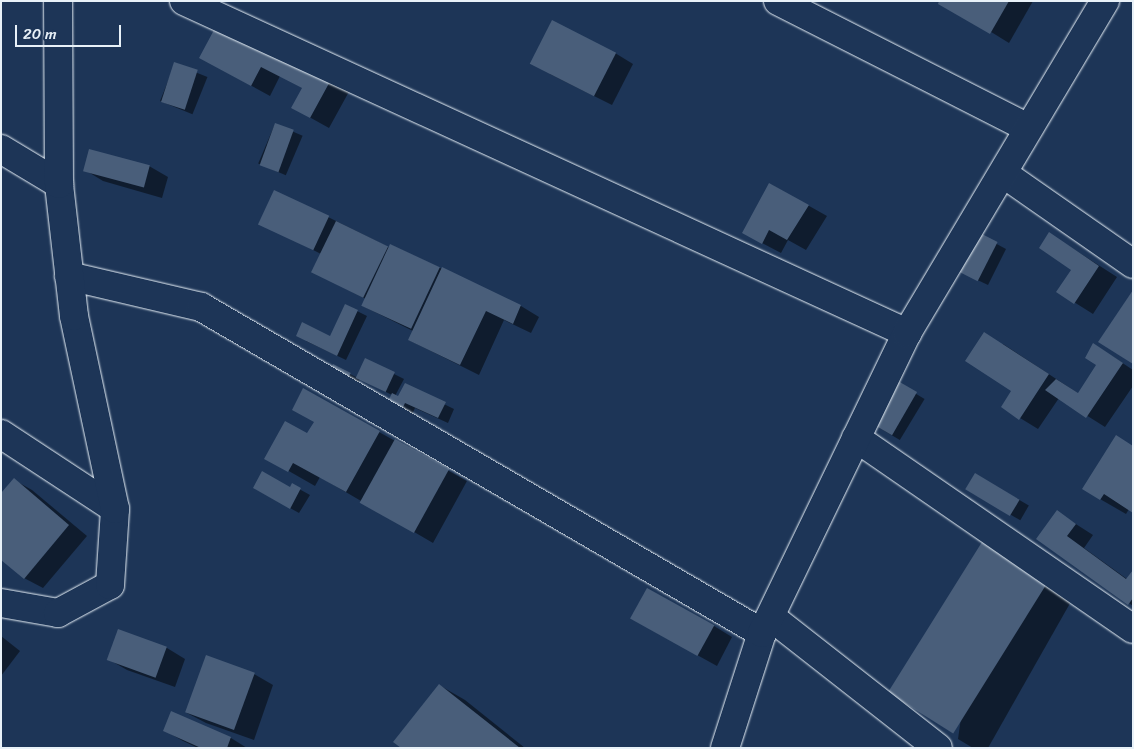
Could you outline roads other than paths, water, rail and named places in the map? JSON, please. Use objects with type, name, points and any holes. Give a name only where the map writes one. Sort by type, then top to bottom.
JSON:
[{"type":"street","points":[[1,603],[58,613],[110,584],[115,509],[74,316],[59,184],[58,1]]},
{"type":"street","points":[[184,1],[907,332]]},
{"type":"street","points":[[778,1],[1028,128]]},
{"type":"street","points":[[724,748],[766,624],[907,332],[1004,174],[1028,128],[1105,1]]},
{"type":"street","points":[[1,149],[59,184]]},
{"type":"street","points":[[1004,174],[1133,264]]},
{"type":"street","points":[[70,276],[201,307],[766,624],[938,748]]},
{"type":"street","points":[[1,434],[115,509]]},
{"type":"street","points":[[856,438],[1133,630]]}]
